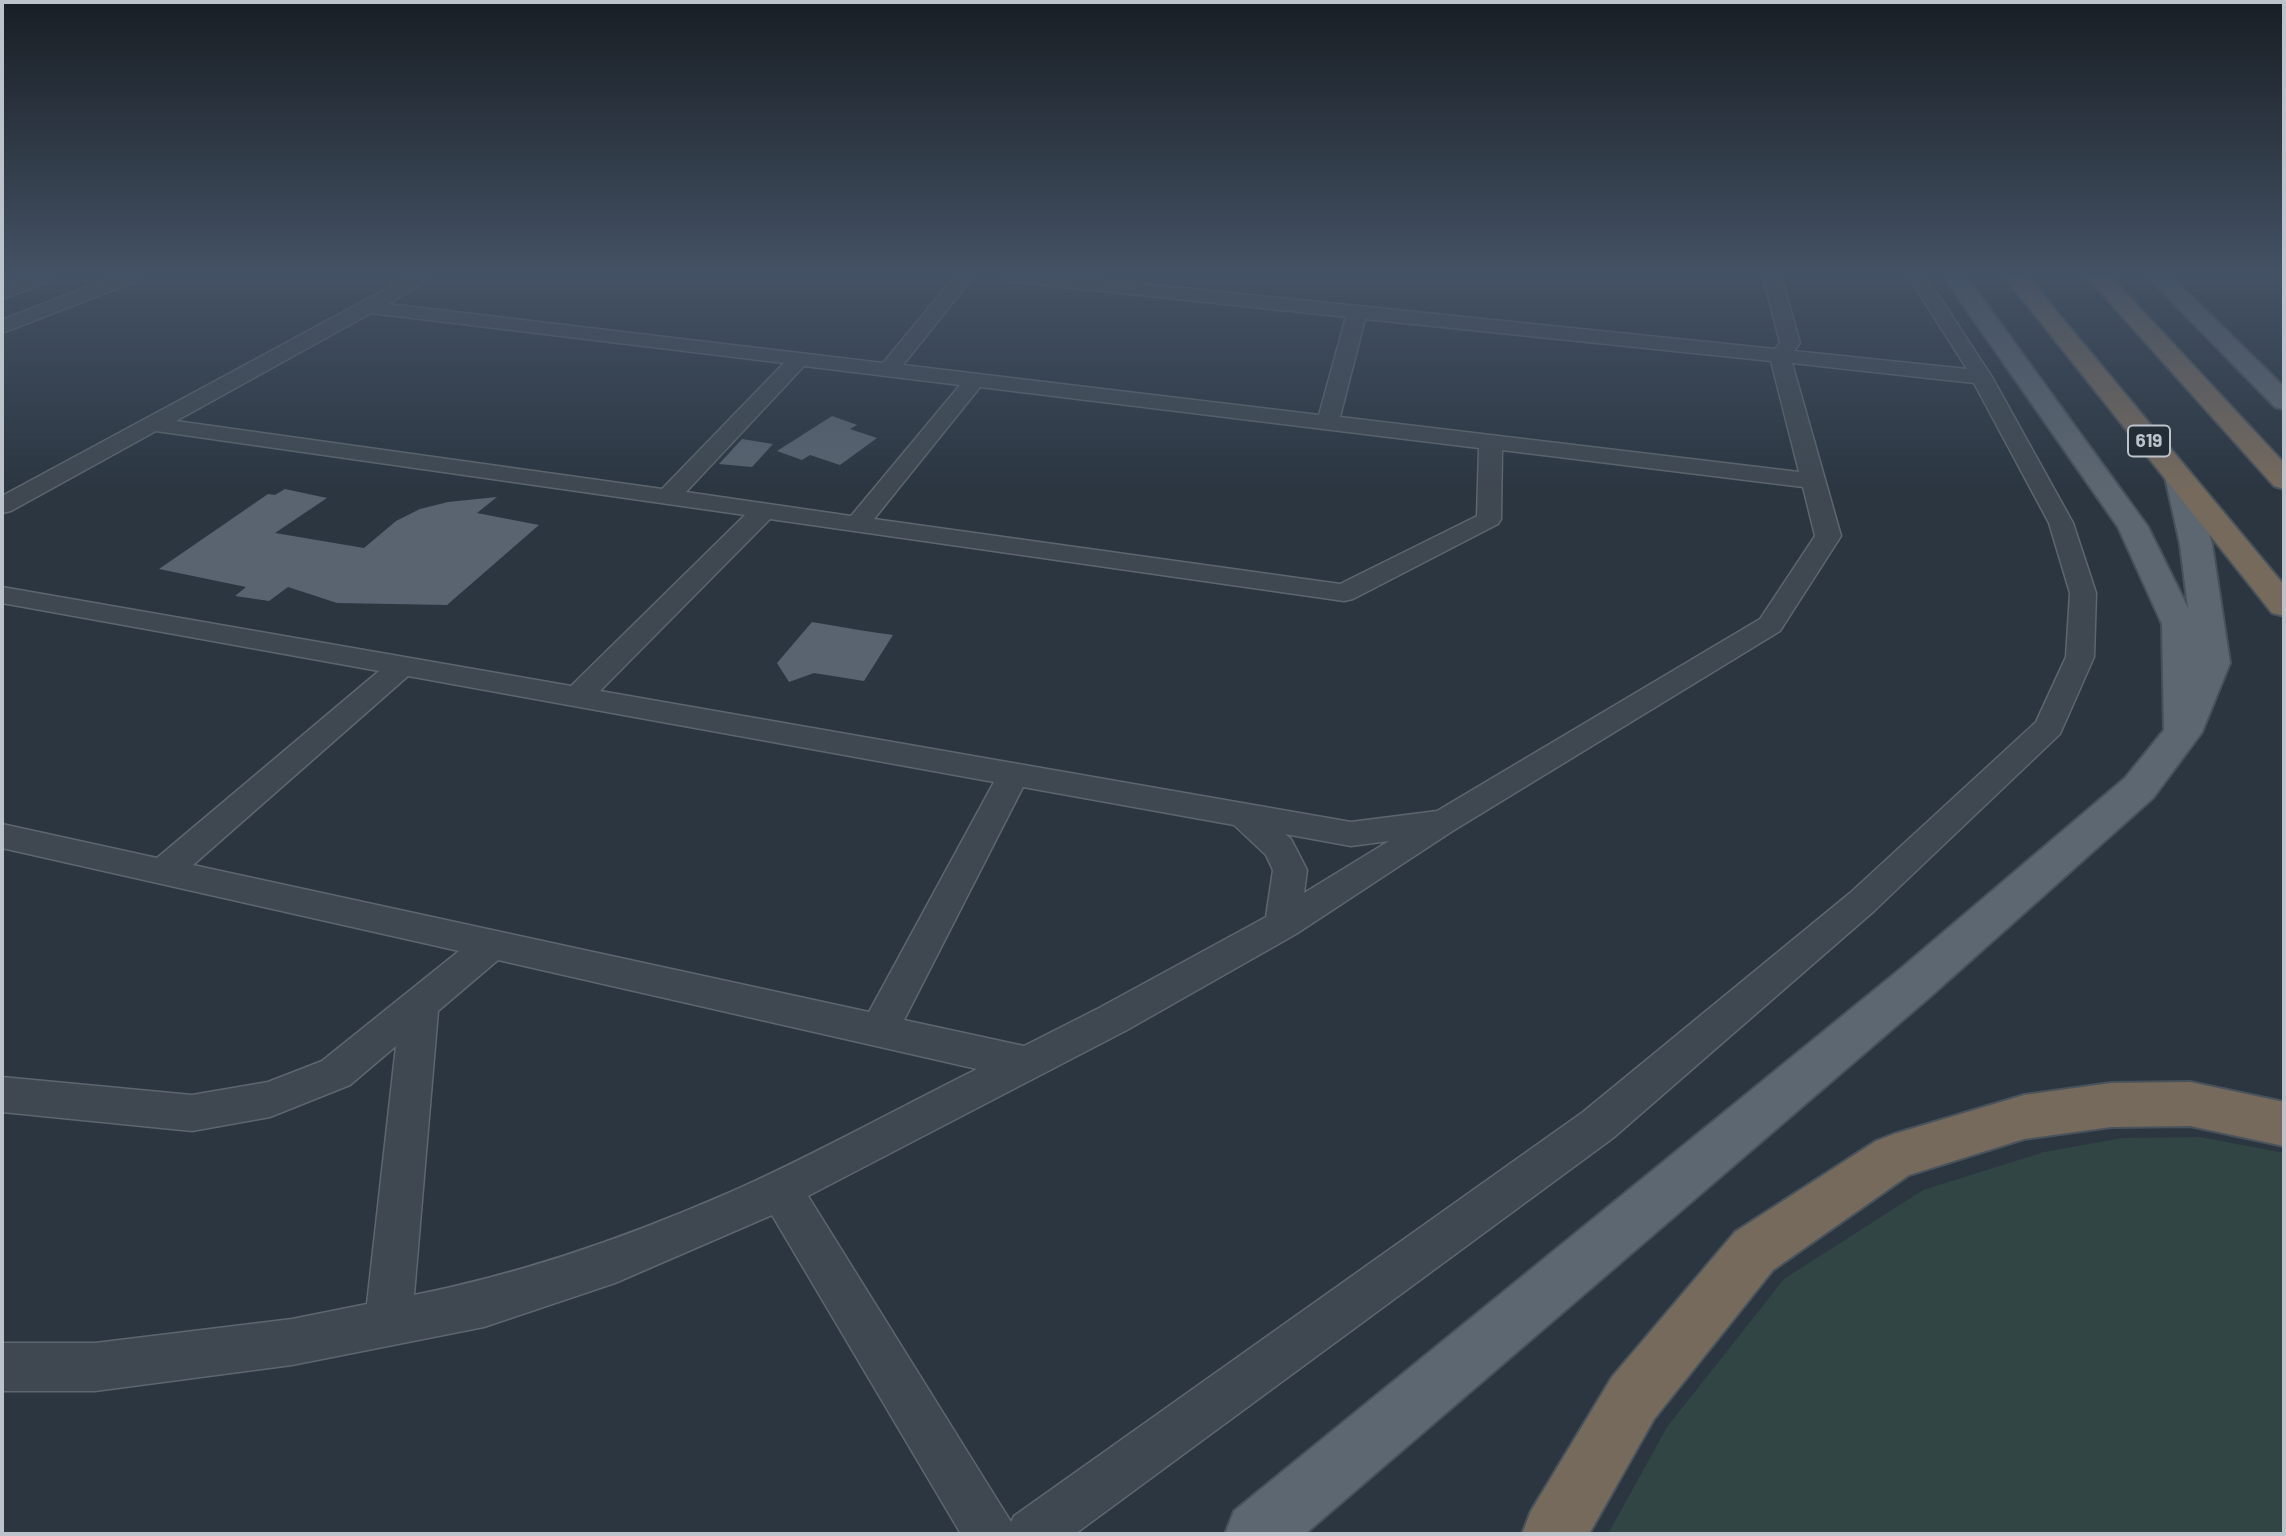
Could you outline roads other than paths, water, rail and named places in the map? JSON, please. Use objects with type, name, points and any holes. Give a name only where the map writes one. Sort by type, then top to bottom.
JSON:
[{"type":"highway","name":"619","points":[[2073,348],[2284,606]]},
{"type":"highway","points":[[2162,348],[2284,480]]},
{"type":"highway","points":[[1554,1534],[1633,1398],[1754,1251],[1894,1157],[2024,1117],[2111,1105],[2190,1104],[2284,1125]]},
{"type":"main road","points":[[2005,348],[2133,527],[2179,624],[2183,732]]},
{"type":"main road","points":[[2230,348],[2284,401]]},
{"type":"main road","points":[[2219,410],[2284,466]]},
{"type":"main road","points":[[1258,1534],[1915,984],[2139,788],[2183,732],[2212,663],[2196,544],[2179,477]]},
{"type":"street","points":[[2,506],[294,348]]},
{"type":"street","points":[[705,348],[1813,481]]},
{"type":"street","points":[[888,370],[906,348]]},
{"type":"street","points":[[1328,423],[1348,348]]},
{"type":"street","points":[[1759,348],[1977,369]]},
{"type":"street","points":[[1765,348],[1785,350]]},
{"type":"street","points":[[1032,1534],[1598,1125],[1862,902],[2049,727],[2080,657],[2082,593],[2061,523],[1963,348]]},
{"type":"street","points":[[2,1367],[95,1367],[292,1342],[484,1304],[615,1261],[743,1208],[1113,1019],[1283,924],[1444,822],[1770,625],[1828,536],[1813,481],[1785,350]]},
{"type":"street","points":[[668,497],[799,359]]},
{"type":"street","points":[[858,524],[975,380]]},
{"type":"street","points":[[153,424],[1344,593],[1489,519],[1491,442]]},
{"type":"street","points":[[576,698],[765,511]]},
{"type":"street","points":[[2,595],[1351,834],[1444,822]]},
{"type":"street","points":[[163,872],[401,667]]},
{"type":"street","points":[[879,1031],[1013,775]]},
{"type":"street","points":[[1244,815],[1279,848],[1290,870],[1283,924]]},
{"type":"street","points":[[2,836],[1026,1063]]},
{"type":"street","points":[[2,1094],[192,1113],[270,1100],[335,1073],[492,945]]},
{"type":"street","points":[[388,1324],[420,1004]]},
{"type":"street","points":[[780,1189],[990,1534]]}]
